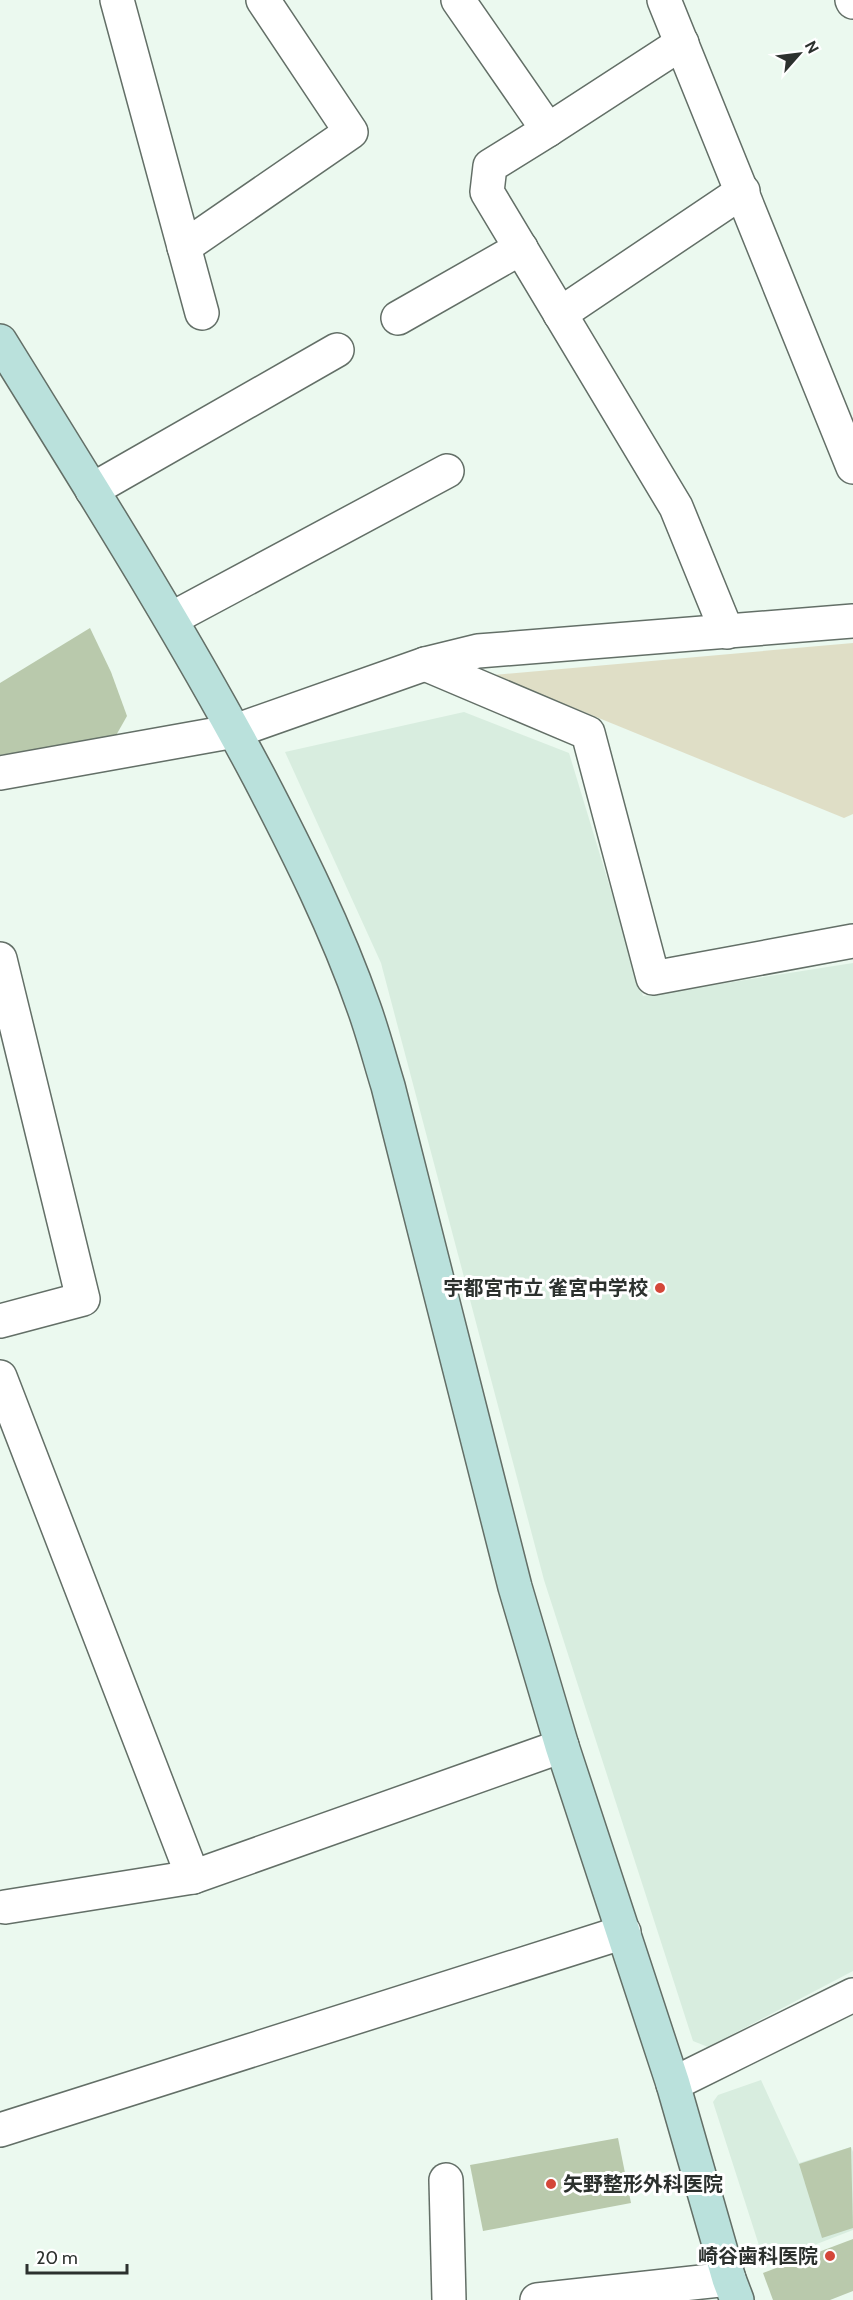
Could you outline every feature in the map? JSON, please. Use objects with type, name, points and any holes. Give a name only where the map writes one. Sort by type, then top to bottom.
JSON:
[{"type":"street","points":[[117,0],[202,313]]},
{"type":"street","points":[[184,247],[351,132],[263,0]]},
{"type":"street","points":[[458,0],[548,130]]},
{"type":"street","points":[[664,0],[853,466]]},
{"type":"street","points":[[682,43],[490,166],[487,192],[676,507],[727,632]]},
{"type":"street","points":[[560,314],[743,191]]},
{"type":"street","points":[[398,318],[521,248]]},
{"type":"street","points":[[0,341],[171,619],[235,731],[294,845],[335,935],[364,1008],[388,1086],[512,1575],[562,1746],[673,2084],[733,2290],[537,2300]]},
{"type":"street","points":[[92,490],[337,350]]},
{"type":"street","points":[[171,619],[447,471]]},
{"type":"street","points":[[0,773],[235,731],[425,664],[478,651],[853,621]]},
{"type":"street","points":[[425,664],[588,733],[653,978],[853,941]]},
{"type":"street","points":[[0,959],[5,1000],[83,1299],[0,1321]]},
{"type":"street","points":[[0,1377],[193,1877]]},
{"type":"street","points":[[5,1907],[193,1877],[562,1746]]},
{"type":"street","points":[[0,2130],[624,1932]]},
{"type":"street","points":[[673,2084],[853,1995]]},
{"type":"street","points":[[446,2180],[449,2300]]},
{"type":"shaded area","points":[[853,643],[853,814],[844,818],[493,675]]},
{"type":"shaded area","name":"宇都宮市立 雀宮中学校","points":[[464,712],[569,753],[643,996],[853,963],[853,1971],[708,2047],[693,2041],[544,1580],[381,963],[285,752]]},
{"type":"shaded area","points":[[761,2080],[799,2163],[851,2147],[853,2152],[853,2230],[765,2264],[713,2102],[718,2095]]},
{"type":"building","points":[[90,628],[111,672],[127,716],[114,739],[0,755],[0,683]]},
{"type":"building","name":"矢野整形外科医院","points":[[618,2138],[631,2203],[483,2231],[470,2165]]},
{"type":"building","points":[[851,2147],[853,2228],[822,2238],[799,2164]]},
{"type":"building","name":"崎谷歯科医院","points":[[853,2239],[853,2291],[830,2300],[773,2300],[763,2273]]},
{"type":"place","name":"宇都宮市立 雀宮中学校","points":[[660,1288]]},
{"type":"place","name":"矢野整形外科医院","points":[[551,2184]]},
{"type":"place","name":"崎谷歯科医院","points":[[830,2256]]}]
